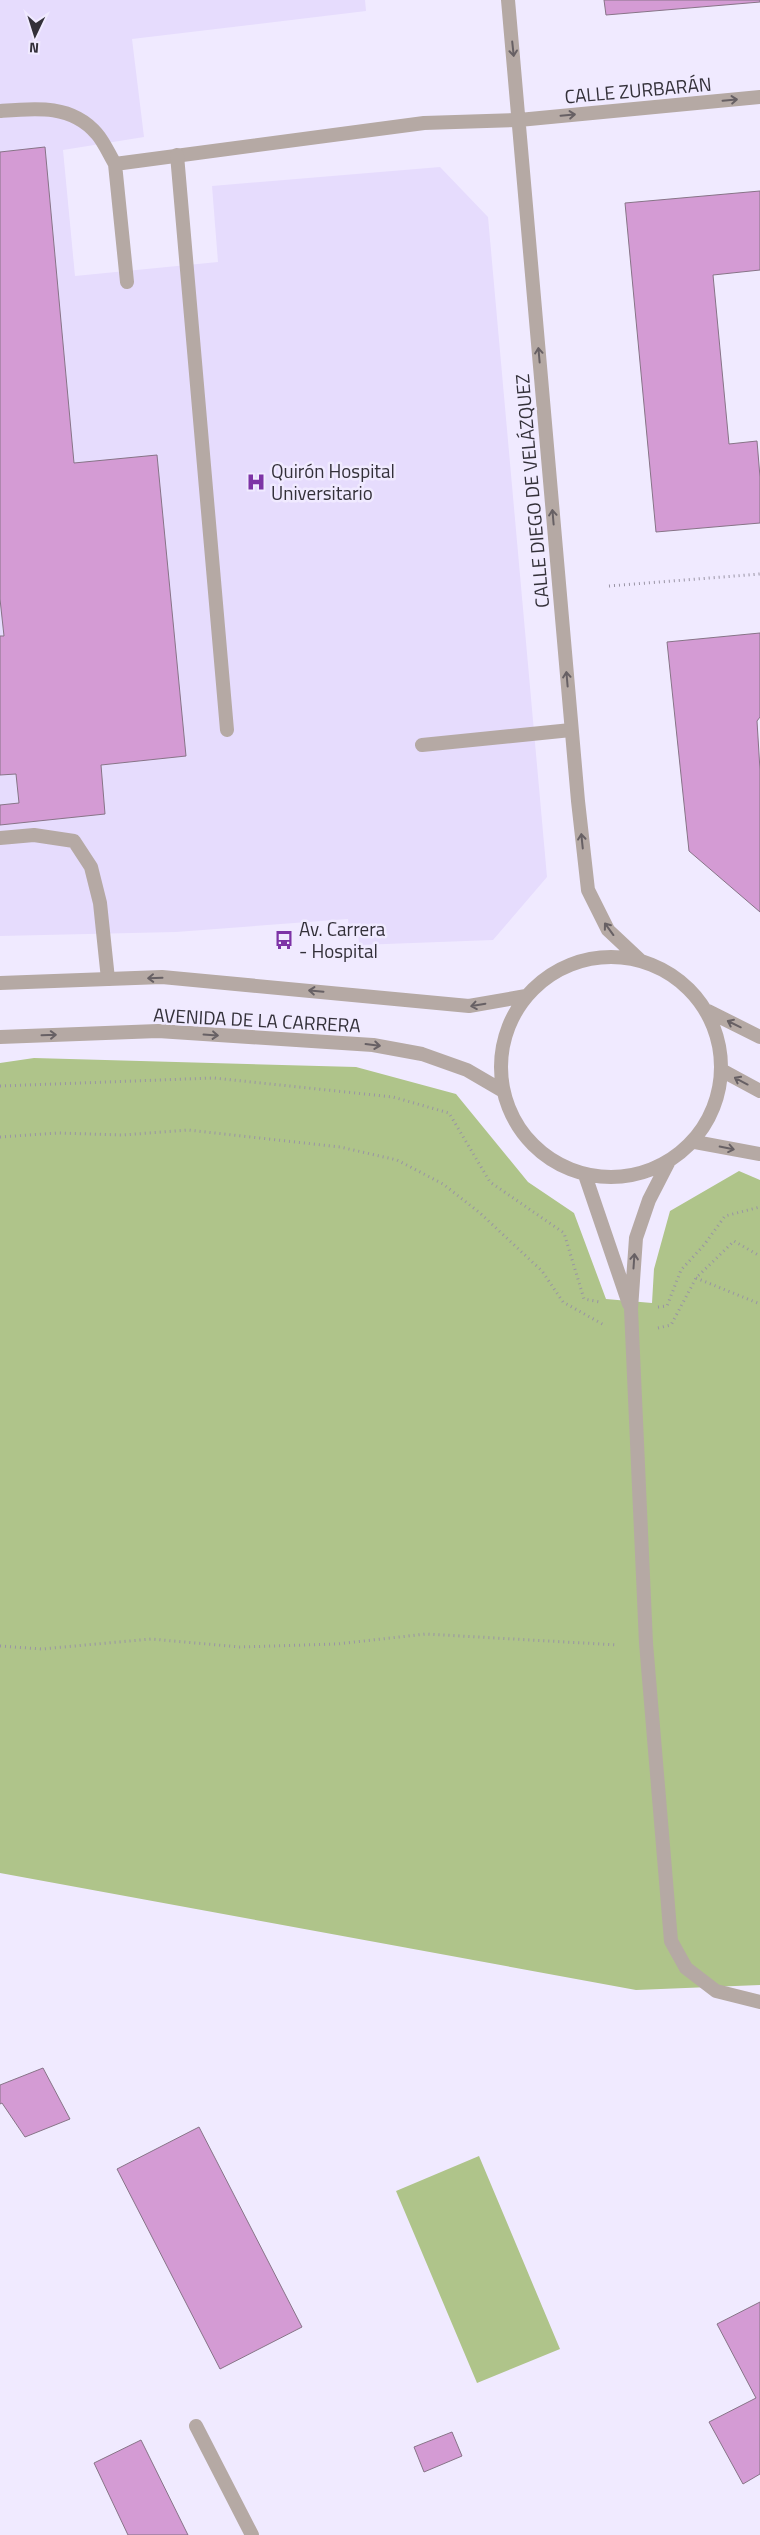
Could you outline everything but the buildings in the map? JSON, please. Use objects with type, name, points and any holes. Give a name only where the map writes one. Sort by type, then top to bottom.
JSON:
[{"type":"street","name":"CALLE DIEGO DE VELÁZQUEZ","points":[[508,0],[572,730],[588,890],[608,930],[640,960]]},
{"type":"street","name":"CALLE ZURBARÁN","points":[[115,164],[424,123],[520,120],[760,97]]},
{"type":"street","points":[[0,111],[40,107],[76,115],[97,134],[115,164],[127,282]]},
{"type":"street","points":[[177,155],[227,730]]},
{"type":"street","points":[[422,744],[572,730]]},
{"type":"street","points":[[0,838],[34,836],[74,842],[91,867],[94,876],[100,903],[108,979]]},
{"type":"street","points":[[603,956],[640,960],[691,989],[708,1011],[720,1044],[723,1071],[715,1108],[694,1142],[668,1163],[623,1177],[585,1175],[554,1162],[532,1145],[512,1117],[503,1091],[501,1058],[507,1029],[526,996],[542,981],[574,963],[603,956]]},
{"type":"street","name":"AVENIDA DE LA CARRERA","points":[[0,983],[162,977],[469,1006],[526,996]]},
{"type":"street","points":[[708,1011],[760,1037]]},
{"type":"street","name":"AVENIDA DE LA CARRERA","points":[[0,1037],[158,1031],[373,1045],[422,1054],[467,1070],[503,1091]]},
{"type":"street","points":[[723,1071],[760,1091]]},
{"type":"street","points":[[694,1142],[760,1154]]},
{"type":"street","points":[[668,1163],[649,1200],[636,1238],[631,1310],[646,1642],[671,1941],[686,1968],[716,1991],[760,2002]]},
{"type":"street","points":[[585,1175],[631,1310]]},
{"type":"street","points":[[196,2426],[252,2535]]},
{"type":"path","points":[[609,586],[760,574]]},
{"type":"path","points":[[0,1086],[214,1078],[393,1098],[448,1114],[490,1182],[564,1233],[584,1298],[631,1310],[667,1306],[681,1270],[704,1245],[725,1216],[760,1207]]},
{"type":"path","points":[[0,1137],[58,1133],[123,1135],[188,1130],[340,1147],[397,1160],[443,1184],[480,1213],[542,1271],[563,1302],[597,1322],[632,1335],[672,1325],[696,1278],[734,1241],[760,1256]]},
{"type":"path","points":[[696,1278],[760,1304]]},
{"type":"path","points":[[0,1646],[42,1649],[151,1638],[240,1647],[337,1644],[426,1634],[612,1645],[646,1642]]},
{"type":"shaded area","name":"Quirón Hospital Universitario","points":[[0,0],[365,0],[366,11],[132,39],[144,137],[63,150],[75,276],[218,262],[212,186],[440,167],[488,217],[547,877],[493,940],[359,945],[358,930],[349,930],[348,919],[176,932],[0,936]]},
{"type":"green space","points":[[34,1058],[356,1067],[456,1094],[528,1182],[574,1213],[606,1299],[652,1303],[654,1269],[670,1211],[739,1171],[760,1180],[760,1985],[636,1990],[0,1873],[0,1063]]},
{"type":"green space","points":[[479,2156],[560,2349],[477,2383],[396,2191]]},
{"type":"place","name":"Quirón Hospital Universitario","points":[[256,482]]},
{"type":"place","name":"Av. Carrera - Hospital","points":[[284,940]]}]
